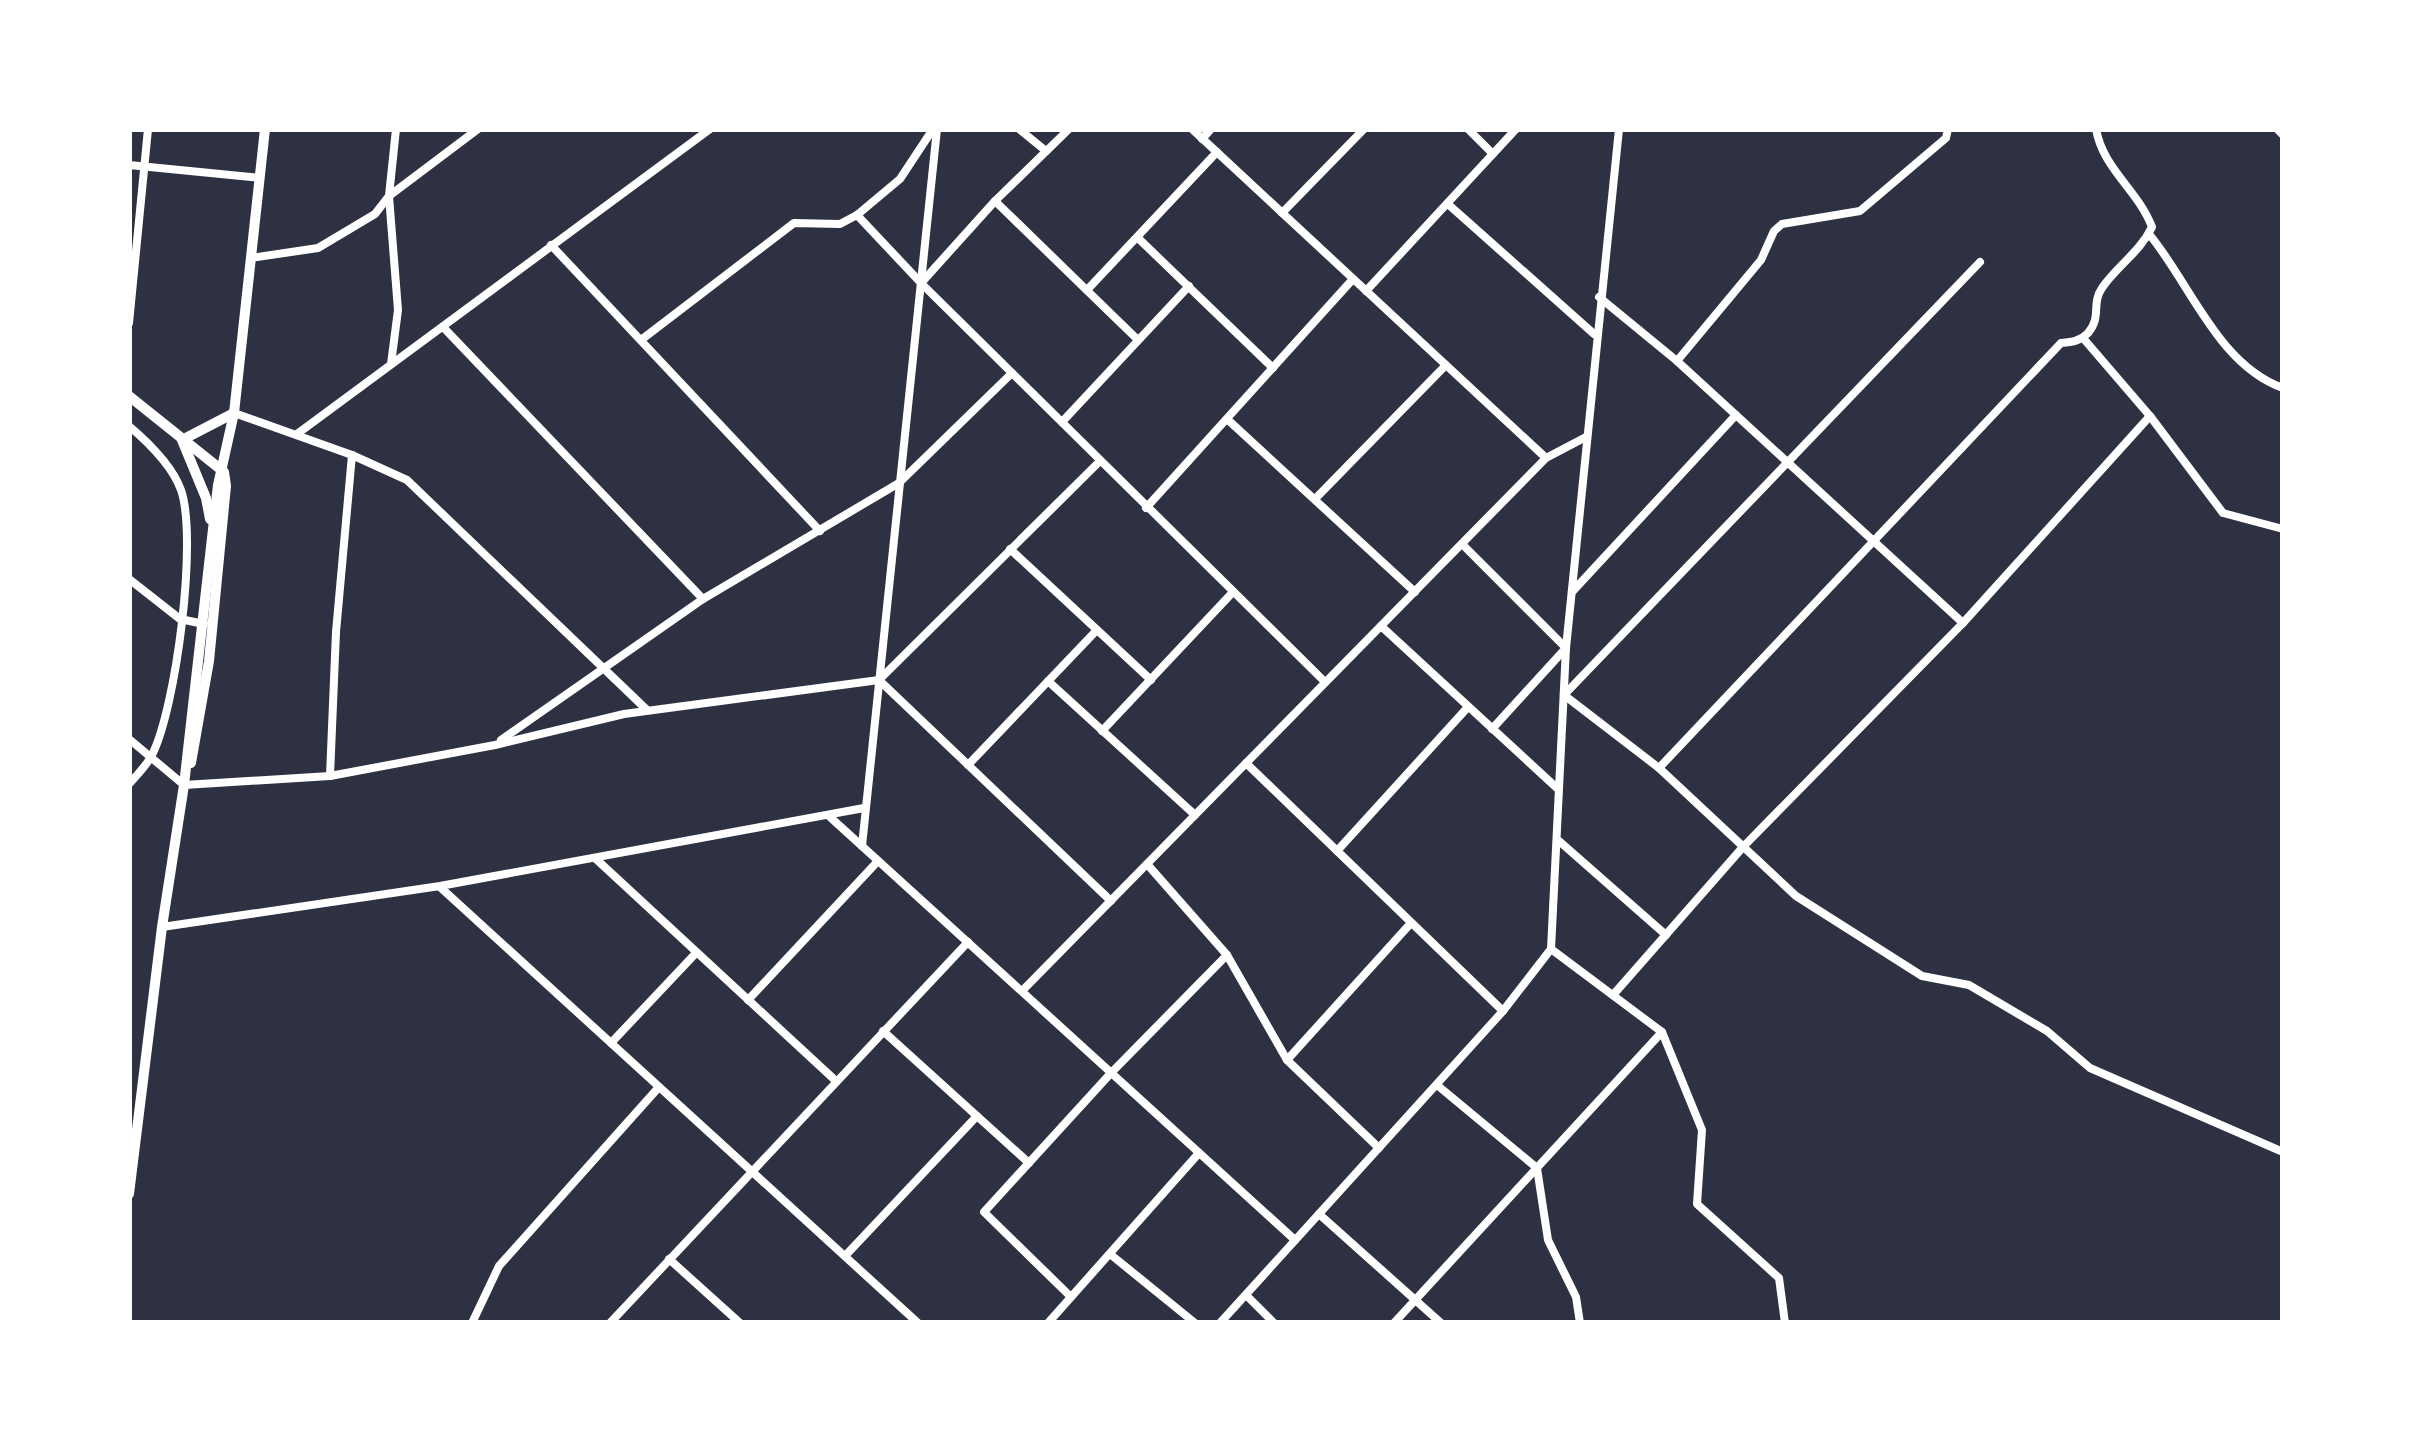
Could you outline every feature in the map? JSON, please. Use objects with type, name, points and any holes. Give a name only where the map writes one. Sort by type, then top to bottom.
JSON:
[{"type":"main road","points":[[129,1194],[162,927],[203,700],[218,484],[234,413],[265,129]]},
{"type":"main road","points":[[129,396],[224,472],[226,486],[206,624]]},
{"type":"main road","points":[[182,440],[234,413]]},
{"type":"main road","points":[[182,440],[206,498],[212,540]]},
{"type":"street","points":[[129,323],[148,129]]},
{"type":"street","points":[[391,364],[398,310],[389,196],[396,129]]},
{"type":"street","points":[[250,258],[318,248],[375,214],[389,196],[478,129]]},
{"type":"street","points":[[296,435],[710,129]]},
{"type":"street","points":[[641,340],[794,223],[840,224],[857,215],[900,179],[935,129]]},
{"type":"street","points":[[862,846],[935,129]]},
{"type":"street","points":[[1019,129],[1046,151]]},
{"type":"street","points":[[921,284],[995,201],[1069,129]]},
{"type":"street","points":[[1192,129],[1546,458]]},
{"type":"street","points":[[1202,139],[1211,129]]},
{"type":"street","points":[[1282,213],[1363,129]]},
{"type":"street","points":[[1468,129],[1493,154]]},
{"type":"street","points":[[1366,292],[1516,129]]},
{"type":"street","points":[[1220,1323],[1503,1011],[1551,949],[1566,648],[1619,129]]},
{"type":"street","points":[[1677,361],[1761,260],[1782,224],[1860,211],[1946,138],[1948,129]]},
{"type":"street","points":[[1659,768],[2062,343],[2083,338],[2098,316],[2096,300],[2102,288],[2152,227],[2103,155],[2096,129]]},
{"type":"street","points":[[1087,290],[1217,152]]},
{"type":"street","points":[[129,165],[260,178]]},
{"type":"street","points":[[995,201],[1138,340]]},
{"type":"street","points":[[1449,205],[1595,335]]},
{"type":"street","points":[[857,215],[921,284],[1325,682]]},
{"type":"street","points":[[2149,234],[2227,346],[2247,367],[2283,388]]},
{"type":"street","points":[[1139,238],[1273,368]]},
{"type":"street","points":[[551,245],[820,531]]},
{"type":"street","points":[[1564,694],[1980,262]]},
{"type":"street","points":[[1146,508],[1353,279]]},
{"type":"street","points":[[1061,422],[1189,286]]},
{"type":"street","points":[[1599,297],[1677,361],[1963,623]]},
{"type":"street","points":[[442,326],[703,599]]},
{"type":"street","points":[[2083,338],[2223,513],[2283,529]]},
{"type":"street","points":[[1315,499],[1446,365]]},
{"type":"street","points":[[495,745],[703,599],[899,483],[1012,374]]},
{"type":"street","points":[[234,413],[407,480],[647,710]]},
{"type":"street","points":[[1571,593],[1736,415]]},
{"type":"street","points":[[1612,995],[1743,847],[1963,623],[2150,416]]},
{"type":"street","points":[[1227,419],[1415,592]]},
{"type":"street","points":[[129,426],[152,445],[180,485],[189,521],[171,698],[152,757],[129,784]]},
{"type":"street","points":[[1022,992],[1546,458],[1586,436]]},
{"type":"street","points":[[331,776],[336,632],[352,455]]},
{"type":"street","points":[[129,739],[185,781],[331,776],[647,710],[879,680],[1100,460]]},
{"type":"street","points":[[1462,544],[1566,648]]},
{"type":"street","points":[[1010,549],[1151,680]]},
{"type":"street","points":[[129,579],[180,620],[206,624]]},
{"type":"street","points":[[1102,731],[1233,592]]},
{"type":"street","points":[[1381,626],[1559,790]]},
{"type":"street","points":[[968,765],[1096,631]]},
{"type":"street","points":[[1492,729],[1566,648]]},
{"type":"street","points":[[879,680],[1111,901]]},
{"type":"street","points":[[1048,681],[1195,815]]},
{"type":"street","points":[[1564,694],[1659,768],[1796,896],[1922,976],[1970,985],[2047,1031],[2090,1068],[2283,1152]]},
{"type":"street","points":[[1337,851],[1468,707]]},
{"type":"street","points":[[1246,763],[1503,1011]]},
{"type":"street","points":[[162,927],[440,886],[865,808]]},
{"type":"street","points":[[829,816],[1295,1240]]},
{"type":"street","points":[[1558,840],[1666,935]]},
{"type":"street","points":[[596,859],[836,1081]]},
{"type":"street","points":[[748,1000],[878,861]]},
{"type":"street","points":[[1147,864],[1227,956],[1287,1060],[1378,1148]]},
{"type":"street","points":[[440,886],[918,1323]]},
{"type":"street","points":[[1287,1060],[1411,922]]},
{"type":"street","points":[[610,1323],[968,942]]},
{"type":"street","points":[[1551,949],[1662,1033],[1702,1130],[1697,1204],[1779,1278],[1785,1323]]},
{"type":"street","points":[[611,1043],[696,953]]},
{"type":"street","points":[[1071,1297],[984,1212],[1227,956]]},
{"type":"street","points":[[883,1031],[1029,1162]]},
{"type":"street","points":[[1394,1323],[1662,1033]]},
{"type":"street","points":[[129,1066],[146,1063]]},
{"type":"street","points":[[1437,1085],[1537,1168],[1548,1240],[1576,1297],[1580,1323]]},
{"type":"street","points":[[472,1323],[500,1266],[659,1087]]},
{"type":"street","points":[[844,1256],[977,1115]]},
{"type":"street","points":[[1048,1323],[1199,1153]]},
{"type":"street","points":[[1319,1214],[1442,1323]]},
{"type":"street","points":[[1109,1254],[1195,1323]]},
{"type":"street","points":[[669,1259],[740,1323]]},
{"type":"street","points":[[1246,1295],[1274,1323]]}]
